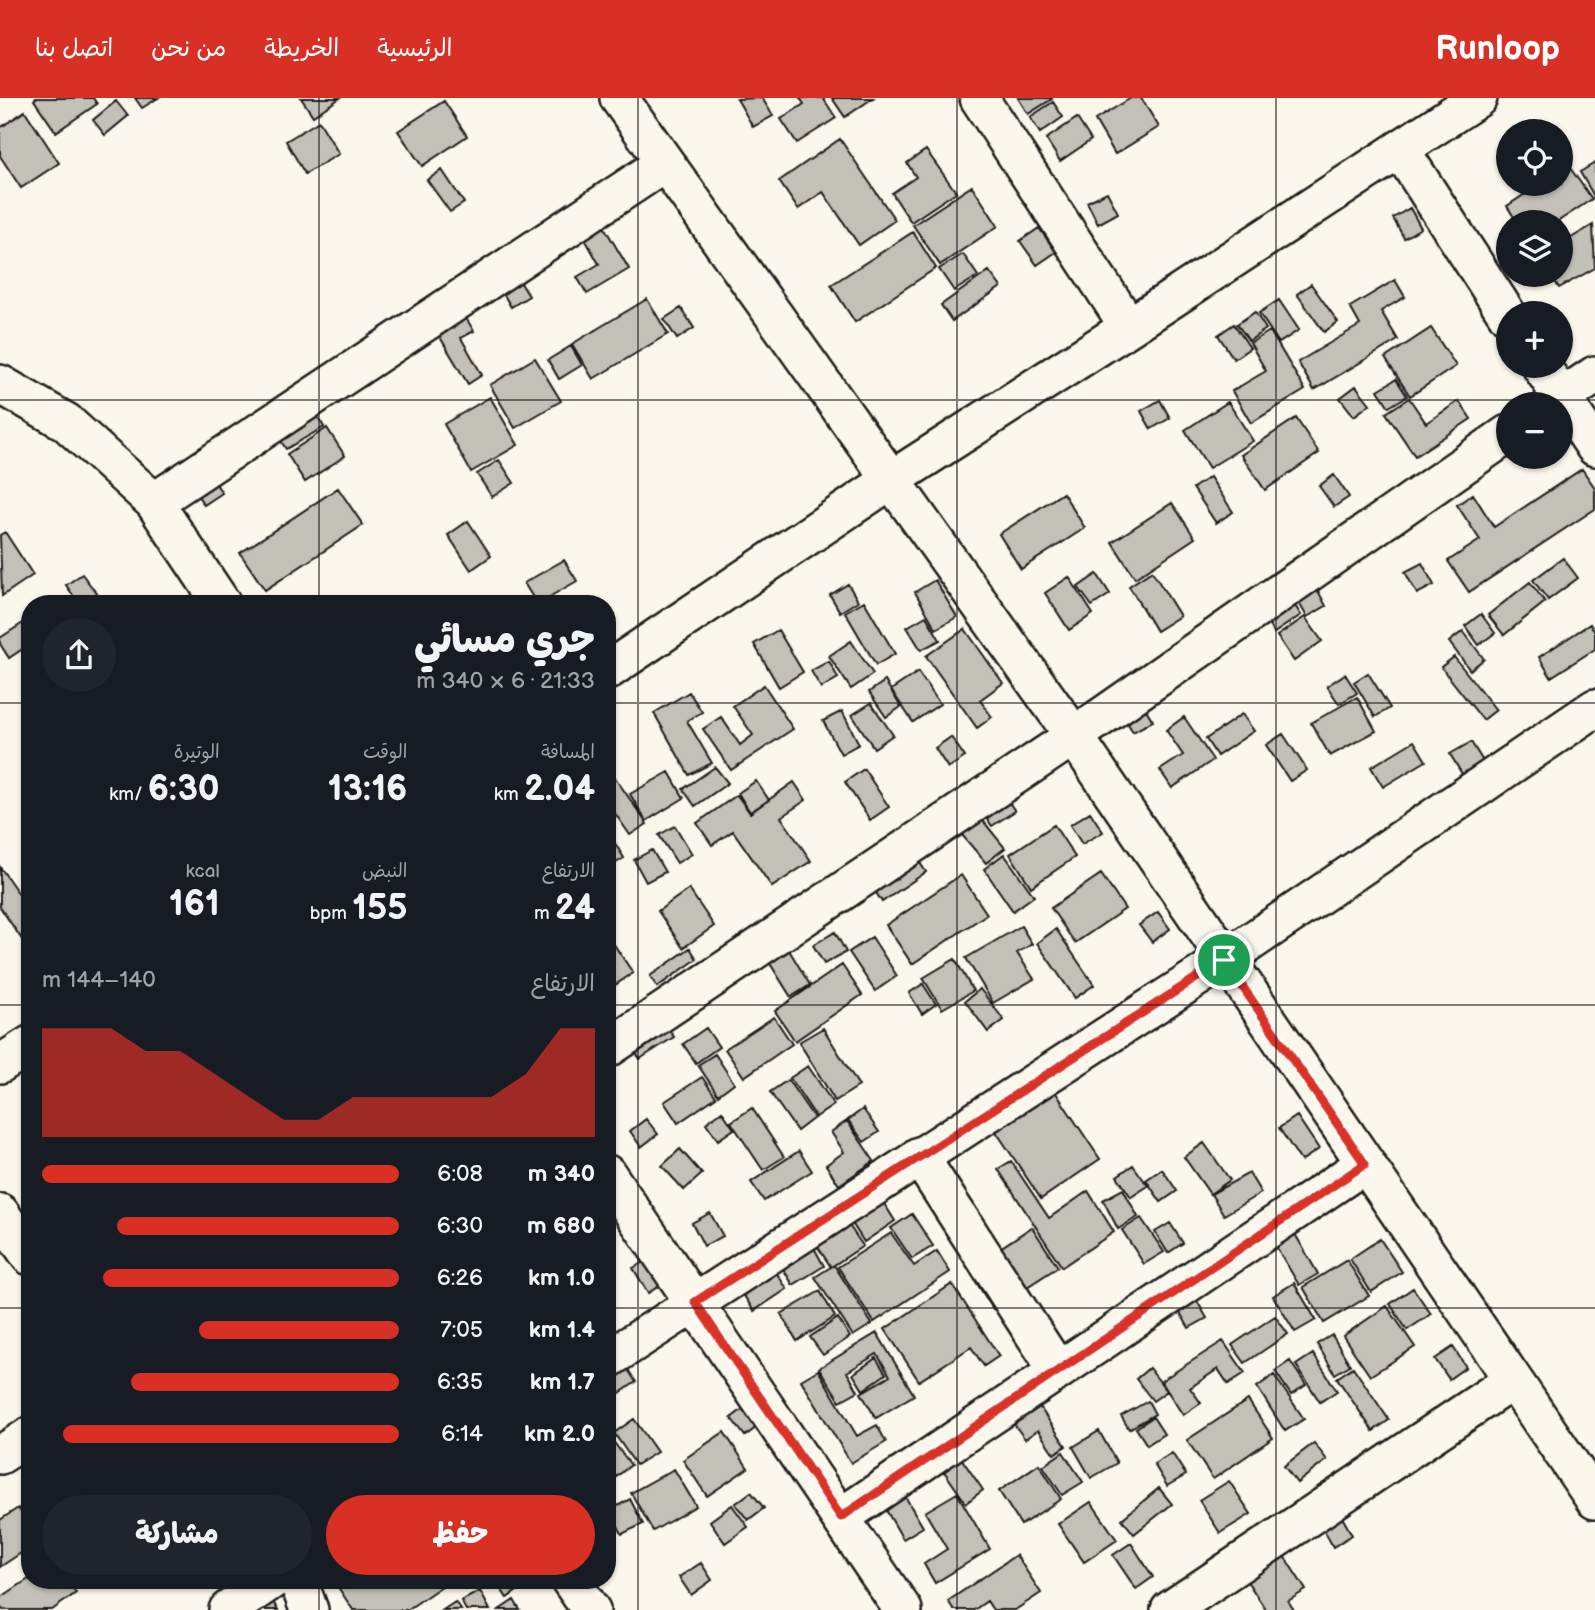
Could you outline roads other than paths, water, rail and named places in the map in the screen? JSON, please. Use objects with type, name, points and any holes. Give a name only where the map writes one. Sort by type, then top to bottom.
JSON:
[{"type":"street","points":[[619,98],[1074,736],[1224,960],[1595,1500]]},
{"type":"street","points":[[979,98],[1129,327]]},
{"type":"street","points":[[616,665],[891,480],[1478,98]]},
{"type":"street","points":[[1400,149],[1498,301]]},
{"type":"street","points":[[154,502],[665,163]]},
{"type":"street","points":[[1570,392],[1595,375]]},
{"type":"street","points":[[0,384],[66,422],[154,502],[216,595]]},
{"type":"street","points":[[1573,420],[1595,447]]},
{"type":"street","points":[[616,1043],[1074,736],[1496,443]]},
{"type":"street","points":[[616,1354],[1224,960],[1595,709]]},
{"type":"street","points":[[0,1064],[21,1051]]},
{"type":"street","points":[[919,1156],[1058,1371]]},
{"type":"street","points":[[841,1517],[1365,1164]]},
{"type":"street","points":[[616,1187],[903,1610]]},
{"type":"street","points":[[0,1213],[21,1243]]},
{"type":"street","points":[[1170,1610],[1513,1380]]},
{"type":"street","points":[[0,1455],[21,1442]]},
{"type":"street","points":[[302,1589],[309,1610]]},
{"type":"street","points":[[576,1589],[591,1610]]}]
